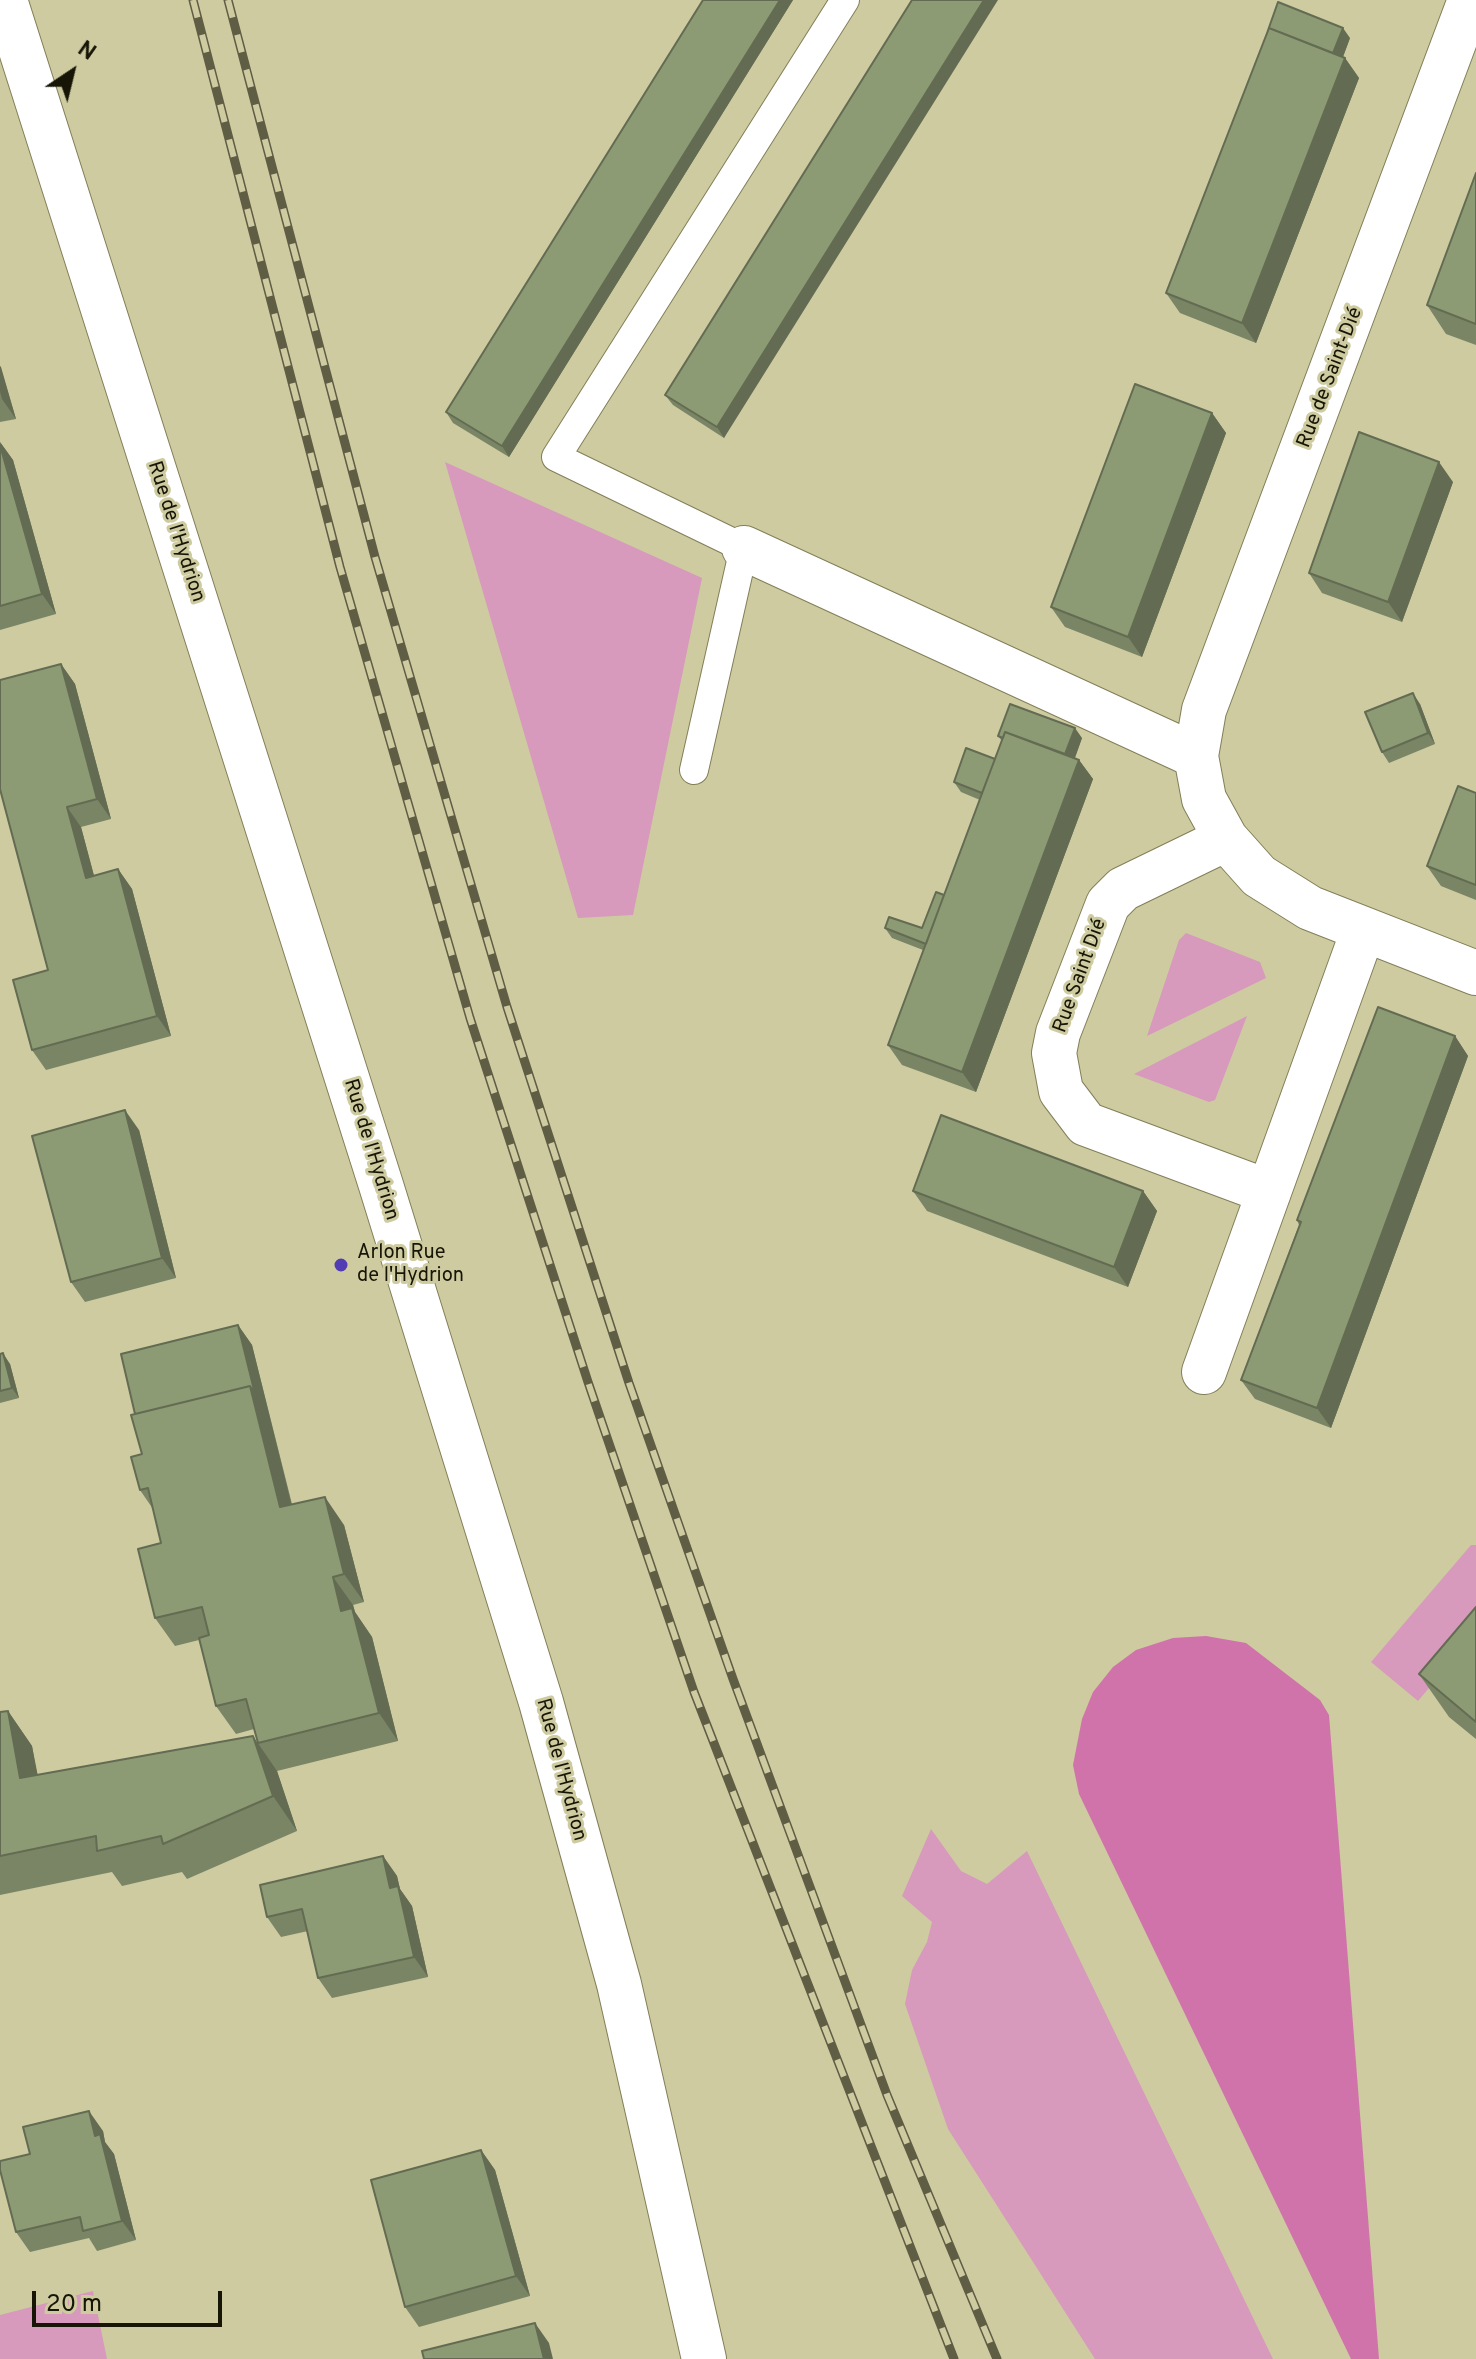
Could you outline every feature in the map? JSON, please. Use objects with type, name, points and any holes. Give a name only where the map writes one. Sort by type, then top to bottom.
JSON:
[{"type":"street","name":"Rue de l'Hydrion","points":[[5,0],[380,1182],[541,1702],[619,1984],[704,2359]]},
{"type":"street","name":"Rue de Saint-Dié","points":[[1470,0],[1204,710],[1196,756],[1204,799],[1226,839],[1259,876],[1310,908],[1476,973]]},
{"type":"street","points":[[744,548],[1196,756]]},
{"type":"street","name":"Rue Saint Dié","points":[[1226,839],[1123,889],[1108,904],[1058,1033],[1054,1053],[1061,1091],[1086,1124],[1269,1192]]},
{"type":"street","points":[[1204,1372],[1363,931]]},
{"type":"lane","points":[[694,770],[744,548],[556,457],[845,0]]},
{"type":"shaded area","points":[[445,462],[702,578],[633,915],[578,918]]},
{"type":"shaded area","points":[[1186,933],[1260,962],[1266,978],[1147,1036],[1179,940]]},
{"type":"shaded area","points":[[1247,1016],[1215,1100],[1209,1102],[1134,1074]]},
{"type":"shaded area","points":[[1471,1545],[1476,1545],[1476,1665],[1459,1652],[1418,1701],[1371,1662]]},
{"type":"shaded area","points":[[1206,1636],[1246,1643],[1320,1700],[1329,1715],[1379,2359],[1351,2359],[1079,1794],[1073,1765],[1082,1719],[1093,1692],[1113,1667],[1136,1650],[1173,1638]]},
{"type":"shaded area","points":[[931,1829],[961,1871],[987,1884],[1027,1851],[1273,2359],[1095,2359],[948,2129],[905,2004],[912,1970],[927,1942],[932,1922],[902,1896]]},
{"type":"shaded area","points":[[93,2291],[107,2359],[0,2359],[0,2315]]},
{"type":"building","points":[[703,0],[780,0],[502,446],[446,412]]},
{"type":"building","points":[[912,0],[984,0],[717,427],[665,395]]},
{"type":"building","points":[[1278,2],[1343,28],[1333,53],[1269,28],[1266,36]]},
{"type":"building","points":[[1269,28],[1345,58],[1242,323],[1166,293]]},
{"type":"building","points":[[1476,173],[1476,324],[1427,305]]},
{"type":"building","points":[[1135,384],[1212,413],[1128,637],[1051,607]]},
{"type":"building","points":[[1359,432],[1439,462],[1388,602],[1309,573]]},
{"type":"building","points":[[0,445],[42,594],[0,606]]},
{"type":"building","points":[[61,664],[97,799],[67,807],[86,878],[118,869],[157,1016],[32,1050],[13,980],[48,970],[0,789],[0,680]]},
{"type":"building","points":[[1413,693],[1428,733],[1382,752],[1365,712]]},
{"type":"building","points":[[1010,704],[1075,728],[1065,754],[1005,732],[1003,738],[998,736]]},
{"type":"building","points":[[1005,732],[1079,760],[962,1072],[888,1045]]},
{"type":"building","points":[[966,748],[995,759],[982,793],[954,782]]},
{"type":"building","points":[[1458,786],[1476,793],[1476,885],[1427,866]]},
{"type":"building","points":[[936,892],[944,895],[926,944],[885,928],[889,917],[922,928]]},
{"type":"building","points":[[1378,1007],[1455,1036],[1317,1408],[1241,1380],[1301,1222],[1297,1220]]},
{"type":"building","points":[[125,1110],[162,1258],[71,1282],[32,1136]]},
{"type":"building","points":[[941,1115],[1143,1191],[1114,1267],[913,1191]]},
{"type":"building","points":[[238,1325],[255,1394],[250,1386],[135,1414],[121,1354]]},
{"type":"building","points":[[3,1353],[12,1388],[0,1391],[0,1354]]},
{"type":"building","points":[[250,1386],[280,1507],[325,1497],[344,1574],[333,1577],[341,1611],[352,1608],[379,1713],[258,1743],[246,1699],[216,1706],[199,1638],[209,1635],[202,1607],[155,1618],[138,1549],[161,1543],[148,1488],[140,1490],[131,1457],[142,1454],[131,1415]]},
{"type":"building","points":[[1476,1607],[1476,1722],[1419,1674]]},
{"type":"building","points":[[8,1711],[20,1778],[253,1736],[273,1796],[163,1844],[161,1836],[97,1851],[96,1836],[0,1856],[0,1712]]},
{"type":"building","points":[[383,1856],[390,1888],[398,1886],[414,1957],[318,1978],[302,1909],[267,1917],[260,1885]]},
{"type":"building","points":[[89,2111],[95,2136],[100,2134],[122,2221],[83,2231],[80,2217],[16,2232],[0,2161],[30,2154],[23,2127]]},
{"type":"building","points":[[481,2150],[516,2276],[405,2307],[371,2180]]},
{"type":"building","points":[[535,2323],[544,2359],[424,2359],[422,2351]]},
{"type":"railway","points":[[193,0],[340,567],[470,1018],[588,1382],[694,1692],[954,2359]]},
{"type":"railway","points":[[228,0],[375,557],[507,1007],[629,1383],[733,1679],[887,2095],[997,2359]]},
{"type":"place","name":"Arlon Rue de l'Hydrion","points":[[341,1265]]}]
